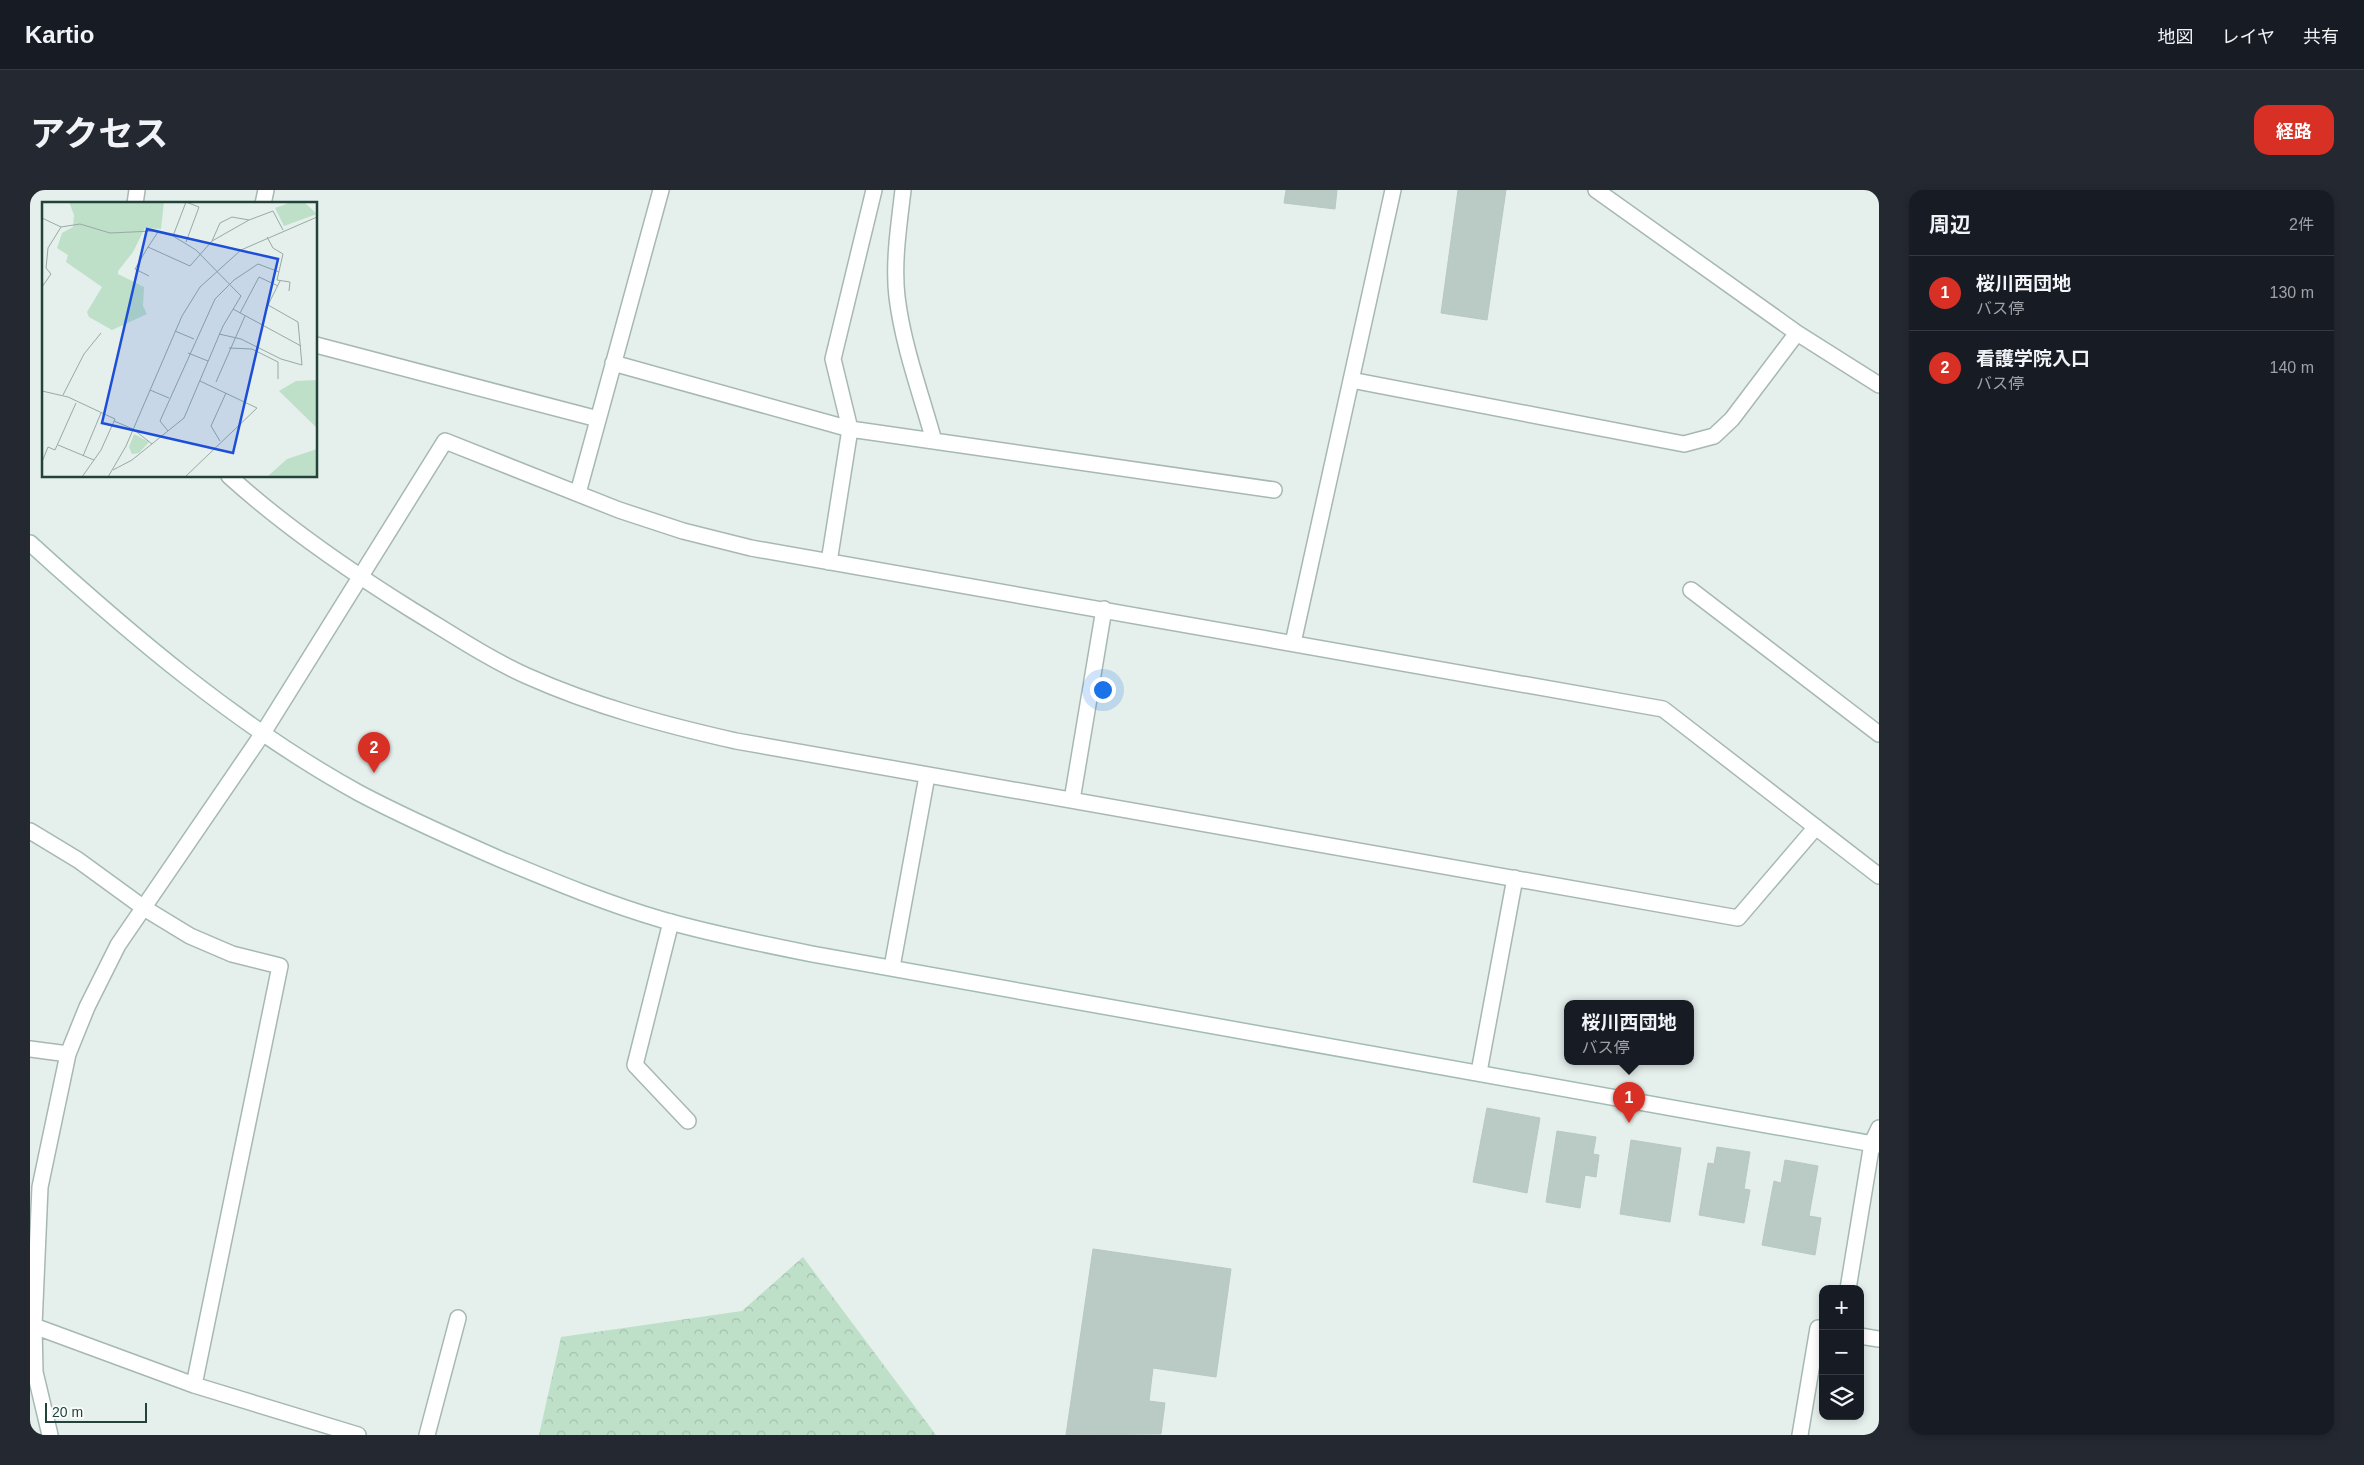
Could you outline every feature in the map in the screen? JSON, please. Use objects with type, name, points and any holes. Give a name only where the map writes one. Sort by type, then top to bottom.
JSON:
[{"type":"street","points":[[578,493],[661,190]]},
{"type":"street","points":[[828,562],[850,429],[833,359],[874,190]]},
{"type":"street","points":[[903,190],[897,238],[897,296],[909,353],[934,441]]},
{"type":"street","points":[[1292,643],[1393,190]]},
{"type":"street","points":[[1596,190],[1798,333],[1879,385]]},
{"type":"street","points":[[1351,380],[1684,444],[1714,436],[1732,419],[1798,333]]},
{"type":"street","points":[[318,346],[598,419]]},
{"type":"street","points":[[613,363],[850,429],[1274,490]]},
{"type":"street","points":[[50,1435],[35,1372],[35,1186],[68,1054],[87,1007],[118,946],[263,733],[445,441],[683,532],[751,548],[1104,609],[1663,710],[1879,876]]},
{"type":"street","points":[[231,478],[254,500],[360,577],[484,653],[527,676],[600,704],[661,724],[736,741],[1738,918],[1816,827]]},
{"type":"street","points":[[30,543],[112,618],[263,733],[359,793],[443,835],[544,877],[671,922],[745,940],[1876,1144]]},
{"type":"street","points":[[1691,590],[1879,734]]},
{"type":"street","points":[[1072,800],[1104,609]]},
{"type":"street","points":[[892,967],[927,776]]},
{"type":"street","points":[[30,830],[78,860],[144,908],[198,939],[232,954],[280,966],[194,1385]]},
{"type":"street","points":[[1479,1072],[1515,878]]},
{"type":"street","points":[[671,922],[635,1065],[688,1121]]},
{"type":"street","points":[[30,1049],[68,1054]]},
{"type":"street","points":[[1849,1285],[1879,1128]]},
{"type":"street","points":[[427,1435],[458,1318]]},
{"type":"street","points":[[34,1326],[194,1385],[358,1435]]},
{"type":"street","points":[[1800,1435],[1819,1328]]},
{"type":"street","points":[[1864,1337],[1879,1339]]},
{"type":"green space","points":[[803,1257],[936,1435],[539,1435],[561,1337],[742,1311]]},
{"type":"building","points":[[1286,190],[1337,190],[1335,209],[1284,203]]},
{"type":"building","points":[[1458,190],[1506,190],[1487,320],[1441,313]]},
{"type":"building","points":[[1487,1108],[1540,1118],[1527,1193],[1473,1182]]},
{"type":"building","points":[[1557,1131],[1596,1137],[1593,1154],[1599,1155],[1596,1177],[1585,1175],[1580,1208],[1546,1202]]},
{"type":"building","points":[[1631,1140],[1681,1148],[1670,1222],[1620,1214]]},
{"type":"building","points":[[1717,1147],[1750,1152],[1744,1189],[1750,1190],[1744,1223],[1699,1215],[1708,1163],[1714,1164]]},
{"type":"building","points":[[1785,1160],[1818,1166],[1809,1216],[1821,1218],[1815,1255],[1762,1245],[1774,1181],[1781,1183]]},
{"type":"building","points":[[1093,1249],[1231,1269],[1216,1377],[1153,1368],[1149,1401],[1165,1403],[1161,1434],[1066,1435]]},
{"type":"place","name":"看護学院入口","points":[[374,773]]},
{"type":"place","name":"桜川西団地","points":[[1629,1123]]}]
